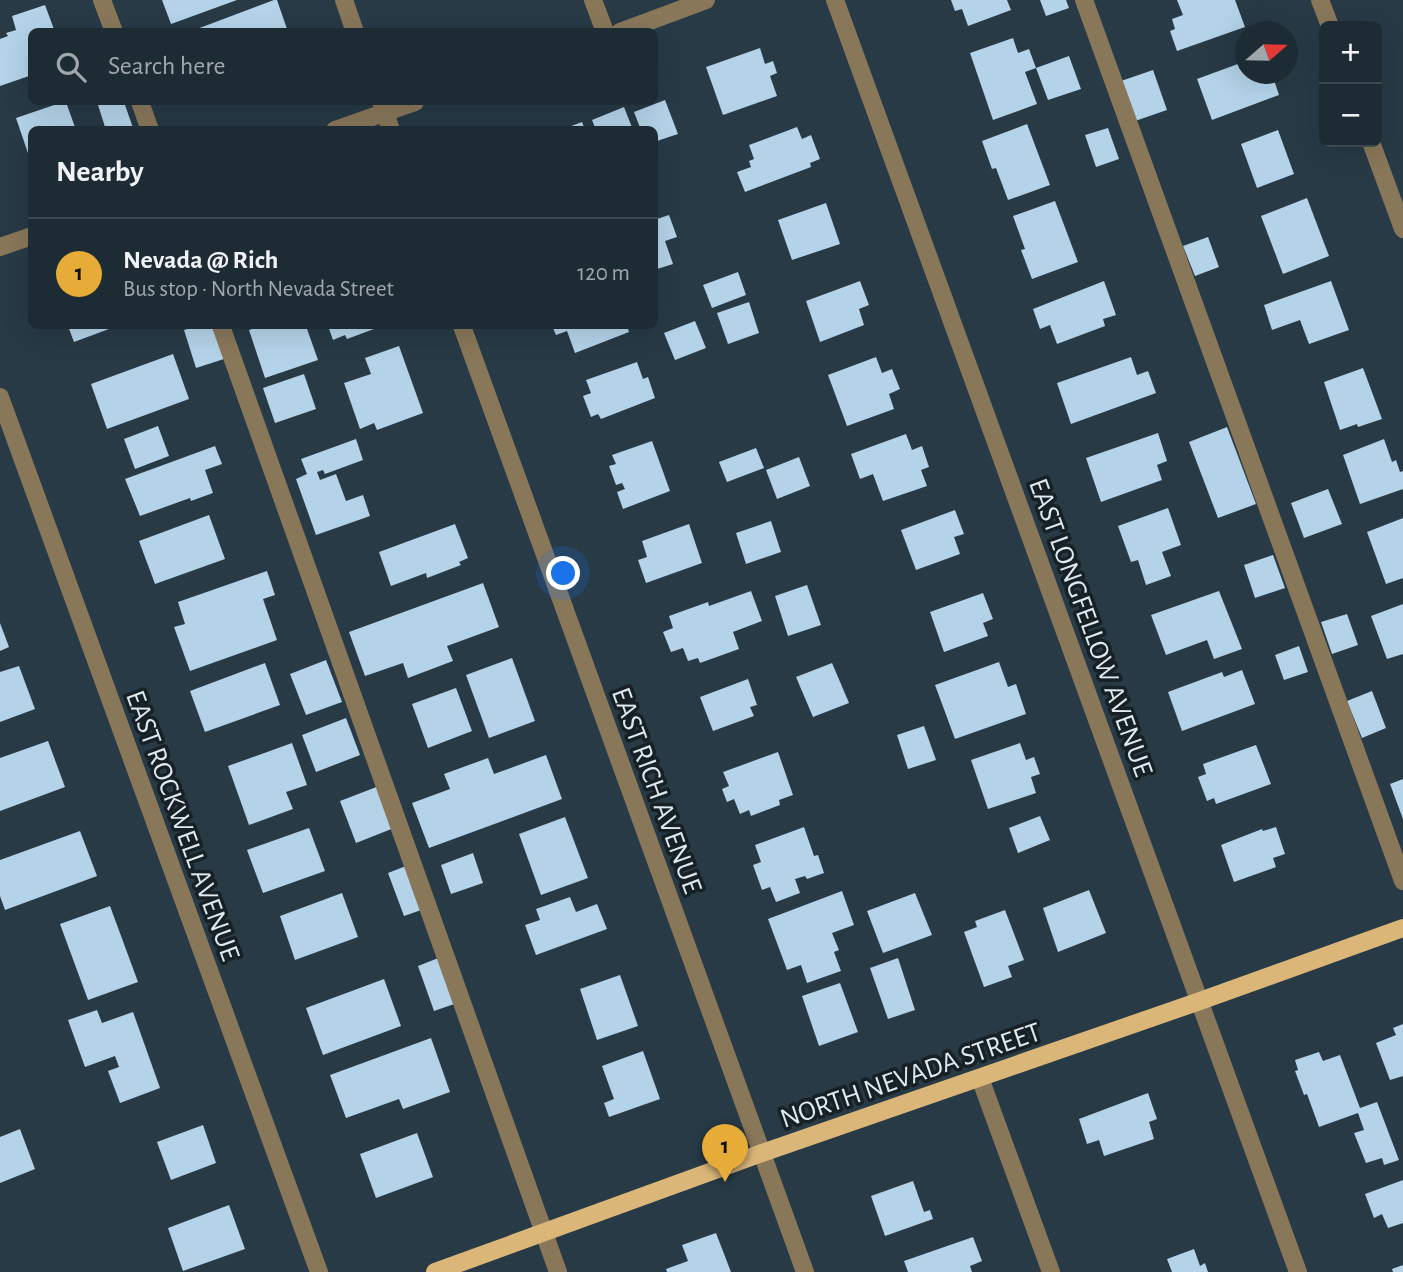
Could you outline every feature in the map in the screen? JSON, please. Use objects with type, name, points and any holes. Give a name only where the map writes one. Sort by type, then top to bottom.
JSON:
[{"type":"main road","name":"NORTH NEVADA STREET","points":[[435,1272],[762,1153],[1403,928]]},
{"type":"street","points":[[102,0],[112,28]]},
{"type":"street","points":[[344,0],[354,28]]},
{"type":"street","points":[[593,0],[604,28]]},
{"type":"street","points":[[631,28],[706,0]]},
{"type":"street","name":"EAST LONGFELLOW AVENUE","points":[[835,0],[1298,1272]]},
{"type":"street","points":[[1084,0],[1403,881]]},
{"type":"street","points":[[1320,0],[1328,21]]},
{"type":"street","points":[[141,105],[149,126]]},
{"type":"street","points":[[343,126],[383,107],[390,126]]},
{"type":"street","points":[[1373,147],[1403,229]]},
{"type":"street","points":[[0,247],[28,237]]},
{"type":"street","points":[[222,329],[558,1272]]},
{"type":"street","name":"EAST RICH AVENUE","points":[[463,329],[805,1272]]},
{"type":"street","name":"EAST ROCKWELL AVENUE","points":[[0,397],[319,1272]]},
{"type":"street","points":[[980,1078],[1051,1272]]},
{"type":"building","points":[[162,0],[237,0],[171,24]]},
{"type":"building","points":[[277,0],[287,28],[200,28]]},
{"type":"building","points":[[951,0],[1007,0],[1011,10],[968,26],[962,9],[955,11]]},
{"type":"building","points":[[1040,0],[1066,0],[1069,8],[1046,16]]},
{"type":"building","points":[[1177,0],[1235,0],[1243,21],[1235,21],[1235,31],[1177,51],[1170,31],[1175,29],[1172,19],[1183,15]]},
{"type":"building","points":[[45,5],[54,28],[28,28],[28,76],[0,86],[0,39],[8,36],[6,33],[16,30],[12,16]]},
{"type":"building","points":[[1013,38],[1018,53],[1029,49],[1036,68],[1025,72],[1037,104],[993,120],[970,53]]},
{"type":"building","points":[[760,48],[765,64],[773,61],[777,73],[770,76],[777,96],[723,115],[706,67]]},
{"type":"building","points":[[1069,56],[1081,89],[1048,100],[1036,68]]},
{"type":"building","points":[[1235,65],[1235,84],[1275,84],[1279,95],[1212,120],[1197,79]]},
{"type":"building","points":[[1153,70],[1167,110],[1135,121],[1121,81]]},
{"type":"building","points":[[665,100],[678,134],[658,141],[658,126],[639,126],[634,112],[658,105]]},
{"type":"building","points":[[54,105],[67,105],[75,126],[28,126],[28,153],[16,118]]},
{"type":"building","points":[[98,105],[125,105],[132,126],[105,126]]},
{"type":"building","points":[[624,107],[631,126],[594,126],[592,120]]},
{"type":"building","points":[[1027,124],[1050,185],[1008,200],[996,168],[992,169],[982,141]]},
{"type":"building","points":[[797,127],[802,139],[811,135],[820,159],[810,163],[811,167],[745,192],[737,172],[751,167],[749,161],[754,159],[749,145]]},
{"type":"building","points":[[1108,128],[1119,159],[1096,167],[1085,135]]},
{"type":"building","points":[[1278,130],[1294,174],[1257,188],[1241,144]]},
{"type":"building","points":[[1307,198],[1329,256],[1283,274],[1261,216]]},
{"type":"building","points":[[1055,201],[1078,262],[1032,279],[1021,250],[1025,249],[1013,216]]},
{"type":"building","points":[[826,203],[840,244],[792,260],[778,220]]},
{"type":"building","points":[[669,215],[677,237],[665,241],[673,264],[658,269],[658,219]]},
{"type":"building","points":[[1208,237],[1219,267],[1195,276],[1183,246]]},
{"type":"building","points":[[738,272],[746,295],[712,308],[703,285]]},
{"type":"building","points":[[860,281],[869,305],[859,309],[864,325],[820,342],[806,301]]},
{"type":"building","points":[[1104,281],[1116,315],[1103,319],[1105,326],[1057,344],[1050,325],[1040,329],[1033,309]]},
{"type":"building","points":[[1331,281],[1349,330],[1309,344],[1300,320],[1272,330],[1264,305]]},
{"type":"building","points":[[749,302],[759,333],[728,344],[717,313]]},
{"type":"building","points":[[695,321],[706,348],[675,360],[664,333]]},
{"type":"building","points":[[69,329],[109,329],[74,342]]},
{"type":"building","points":[[214,329],[224,359],[196,368],[184,330]]},
{"type":"building","points":[[307,329],[318,360],[265,378],[249,330]]},
{"type":"building","points":[[329,329],[374,329],[347,339],[345,335],[333,340]]},
{"type":"building","points":[[553,329],[628,329],[629,332],[575,353],[567,331],[556,335]]},
{"type":"building","points":[[399,346],[423,413],[377,430],[374,423],[360,429],[344,383],[371,374],[365,358]]},
{"type":"building","points":[[173,354],[189,399],[107,429],[91,384]]},
{"type":"building","points":[[876,357],[882,373],[892,369],[900,389],[889,394],[894,409],[847,426],[828,375]]},
{"type":"building","points":[[1131,357],[1137,375],[1148,371],[1156,393],[1071,424],[1057,383]]},
{"type":"building","points":[[637,362],[643,379],[648,377],[655,398],[601,419],[598,414],[591,417],[583,396],[591,393],[586,380]]},
{"type":"building","points":[[1363,368],[1382,419],[1340,430],[1324,382]]},
{"type":"building","points":[[304,374],[316,409],[275,423],[263,388]]},
{"type":"building","points":[[158,426],[169,456],[135,469],[124,439]]},
{"type":"building","points":[[1227,427],[1256,504],[1218,518],[1189,442]]},
{"type":"building","points":[[1158,433],[1167,461],[1157,465],[1162,480],[1101,502],[1086,458]]},
{"type":"building","points":[[906,434],[912,450],[922,446],[929,467],[921,470],[927,486],[883,501],[873,474],[860,479],[851,454]]},
{"type":"building","points":[[356,439],[363,460],[325,474],[323,470],[317,472],[320,480],[336,474],[346,501],[363,495],[370,516],[316,535],[296,479],[307,474],[301,459]]},
{"type":"building","points":[[1384,439],[1392,462],[1396,460],[1400,472],[1403,471],[1403,489],[1360,504],[1343,455]]},
{"type":"building","points":[[652,441],[670,491],[623,509],[617,492],[625,489],[622,483],[616,485],[609,466],[616,464],[612,455]]},
{"type":"building","points":[[215,446],[222,464],[205,470],[213,493],[191,501],[190,498],[140,516],[125,479]]},
{"type":"building","points":[[756,448],[764,468],[727,482],[719,462]]},
{"type":"building","points":[[799,457],[810,486],[777,499],[766,470]]},
{"type":"building","points":[[1328,489],[1342,524],[1304,538],[1291,503]]},
{"type":"building","points":[[1168,508],[1181,545],[1162,552],[1171,576],[1146,585],[1138,560],[1131,562],[1118,526]]},
{"type":"building","points":[[955,510],[964,534],[954,537],[960,554],[916,570],[901,530]]},
{"type":"building","points":[[209,515],[225,559],[155,584],[139,541]]},
{"type":"building","points":[[1403,518],[1403,578],[1386,584],[1367,532]]},
{"type":"building","points":[[771,521],[781,552],[746,564],[736,533]]},
{"type":"building","points":[[455,524],[468,558],[459,562],[461,565],[427,578],[426,573],[391,586],[379,552]]},
{"type":"building","points":[[689,524],[702,563],[646,583],[638,560],[647,557],[642,541]]},
{"type":"building","points":[[1273,555],[1285,588],[1255,598],[1244,565]]},
{"type":"building","points":[[267,571],[275,595],[263,599],[277,640],[190,671],[174,627],[185,624],[178,602]]},
{"type":"building","points":[[483,583],[499,627],[447,646],[453,661],[408,678],[403,663],[365,676],[349,632]]},
{"type":"building","points":[[807,585],[821,625],[788,636],[775,596]]},
{"type":"building","points":[[751,591],[762,621],[733,632],[739,649],[700,663],[698,658],[688,661],[683,648],[671,652],[663,632],[673,628],[669,616]]},
{"type":"building","points":[[1219,591],[1242,649],[1214,659],[1207,640],[1166,655],[1151,615]]},
{"type":"building","points":[[983,593],[993,619],[983,623],[988,636],[944,652],[930,612]]},
{"type":"building","points":[[1403,604],[1403,654],[1387,659],[1371,616]]},
{"type":"building","points":[[1347,614],[1358,645],[1332,654],[1321,622]]},
{"type":"building","points":[[0,623],[9,647],[0,651]]},
{"type":"building","points":[[1299,646],[1308,672],[1284,680],[1275,655]]},
{"type":"building","points":[[512,658],[535,721],[489,738],[466,675]]},
{"type":"building","points":[[326,660],[342,702],[306,715],[290,674]]},
{"type":"building","points":[[999,662],[1008,687],[1016,684],[1026,714],[955,739],[935,685]]},
{"type":"building","points":[[265,663],[280,705],[205,732],[190,691]]},
{"type":"building","points":[[832,663],[849,703],[813,717],[796,677]]},
{"type":"building","points":[[19,666],[35,709],[0,722],[0,672]]},
{"type":"building","points":[[1242,670],[1255,704],[1182,731],[1168,692],[1222,672],[1224,677]]},
{"type":"building","points":[[748,679],[757,705],[750,707],[754,716],[713,731],[700,697]]},
{"type":"building","points":[[456,688],[472,731],[428,748],[412,704]]},
{"type":"building","points":[[1372,691],[1386,728],[1362,738],[1347,701]]},
{"type":"building","points":[[346,718],[360,755],[316,772],[302,735]]},
{"type":"building","points":[[924,726],[936,760],[908,769],[897,735]]},
{"type":"building","points":[[48,741],[65,787],[0,811],[0,758]]},
{"type":"building","points":[[292,743],[307,785],[286,792],[293,809],[249,825],[228,766]]},
{"type":"building","points":[[1020,743],[1026,760],[1034,757],[1040,774],[1031,777],[1036,793],[988,809],[971,760]]},
{"type":"building","points":[[1256,745],[1271,784],[1216,804],[1214,798],[1207,801],[1198,777],[1206,774],[1203,764]]},
{"type":"building","points":[[778,752],[793,795],[779,800],[780,805],[751,816],[749,810],[740,814],[734,799],[727,802],[722,789],[729,786],[723,772]]},
{"type":"building","points":[[546,755],[562,799],[429,848],[412,803],[450,789],[444,774],[488,758],[494,774]]},
{"type":"building","points":[[1403,779],[1403,819],[1390,784]]},
{"type":"building","points":[[379,786],[394,828],[356,843],[340,801]]},
{"type":"building","points":[[1040,816],[1050,840],[1018,853],[1009,828]]},
{"type":"building","points":[[565,817],[588,878],[541,895],[519,834]]},
{"type":"building","points":[[804,827],[814,856],[818,855],[824,873],[807,879],[805,876],[795,879],[800,893],[776,902],[770,887],[762,890],[753,865],[761,862],[755,845]]},
{"type":"building","points":[[1276,827],[1285,854],[1273,858],[1276,867],[1234,882],[1221,845],[1262,829],[1263,831]]},
{"type":"building","points":[[309,828],[325,871],[263,893],[247,850]]},
{"type":"building","points":[[80,831],[97,876],[5,910],[0,896],[0,860]]},
{"type":"building","points":[[473,853],[483,883],[451,894],[441,865]]},
{"type":"building","points":[[411,864],[427,908],[404,916],[388,873]]},
{"type":"building","points":[[1089,890],[1106,933],[1058,952],[1043,908]]},
{"type":"building","points":[[842,891],[854,925],[832,933],[839,950],[834,952],[841,971],[807,983],[801,965],[787,970],[768,919]]},
{"type":"building","points":[[342,893],[358,937],[295,960],[280,916]]},
{"type":"building","points":[[915,893],[932,935],[883,953],[867,911]]},
{"type":"building","points":[[570,897],[576,912],[597,904],[607,929],[536,955],[525,925],[540,920],[536,909]]},
{"type":"building","points":[[110,906],[138,982],[88,1000],[60,924]]},
{"type":"building","points":[[1005,910],[1024,960],[1008,966],[1012,977],[984,987],[964,932],[977,927],[975,921]]},
{"type":"building","points":[[441,957],[457,1003],[434,1011],[418,966]]},
{"type":"building","points":[[898,958],[915,1010],[888,1019],[870,968]]},
{"type":"building","points":[[620,975],[638,1026],[597,1040],[580,989]]},
{"type":"building","points":[[384,979],[401,1026],[323,1055],[306,1008]]},
{"type":"building","points":[[840,983],[858,1032],[819,1046],[802,996]]},
{"type":"building","points":[[97,1010],[102,1023],[133,1012],[160,1088],[120,1103],[108,1071],[119,1067],[115,1056],[85,1067],[68,1020]]},
{"type":"building","points":[[1403,1024],[1403,1076],[1390,1080],[1376,1043],[1396,1035],[1393,1028]]},
{"type":"building","points":[[431,1038],[450,1092],[403,1109],[399,1099],[346,1118],[330,1075]]},
{"type":"building","points":[[643,1051],[660,1099],[609,1117],[604,1103],[614,1099],[602,1066]]},
{"type":"building","points":[[1319,1052],[1323,1061],[1340,1055],[1360,1108],[1377,1102],[1399,1160],[1384,1165],[1382,1158],[1366,1163],[1354,1133],[1364,1130],[1358,1113],[1319,1127],[1295,1071],[1298,1070],[1295,1060]]},
{"type":"building","points":[[1148,1093],[1157,1119],[1149,1122],[1154,1139],[1104,1156],[1099,1140],[1087,1144],[1079,1119]]},
{"type":"building","points":[[203,1125],[216,1163],[171,1180],[157,1142]]},
{"type":"building","points":[[20,1129],[35,1169],[0,1183],[0,1137]]},
{"type":"building","points":[[417,1133],[433,1177],[376,1198],[360,1154]]},
{"type":"building","points":[[1403,1180],[1403,1223],[1388,1228],[1382,1214],[1374,1218],[1365,1194]]},
{"type":"building","points":[[913,1181],[924,1212],[930,1210],[933,1219],[885,1236],[871,1196]]},
{"type":"building","points":[[229,1205],[245,1249],[183,1271],[168,1228]]},
{"type":"building","points":[[716,1233],[731,1272],[667,1272],[666,1269],[688,1261],[682,1245]]},
{"type":"building","points":[[973,1237],[982,1261],[970,1266],[972,1272],[908,1272],[904,1261]]},
{"type":"building","points":[[1194,1249],[1200,1266],[1205,1263],[1208,1272],[1172,1272],[1167,1259]]},
{"type":"building","points":[[1403,1265],[1403,1272],[1393,1272],[1392,1269]]},
{"type":"place","name":"Nevada @ Rich","points":[[725,1182]]}]
